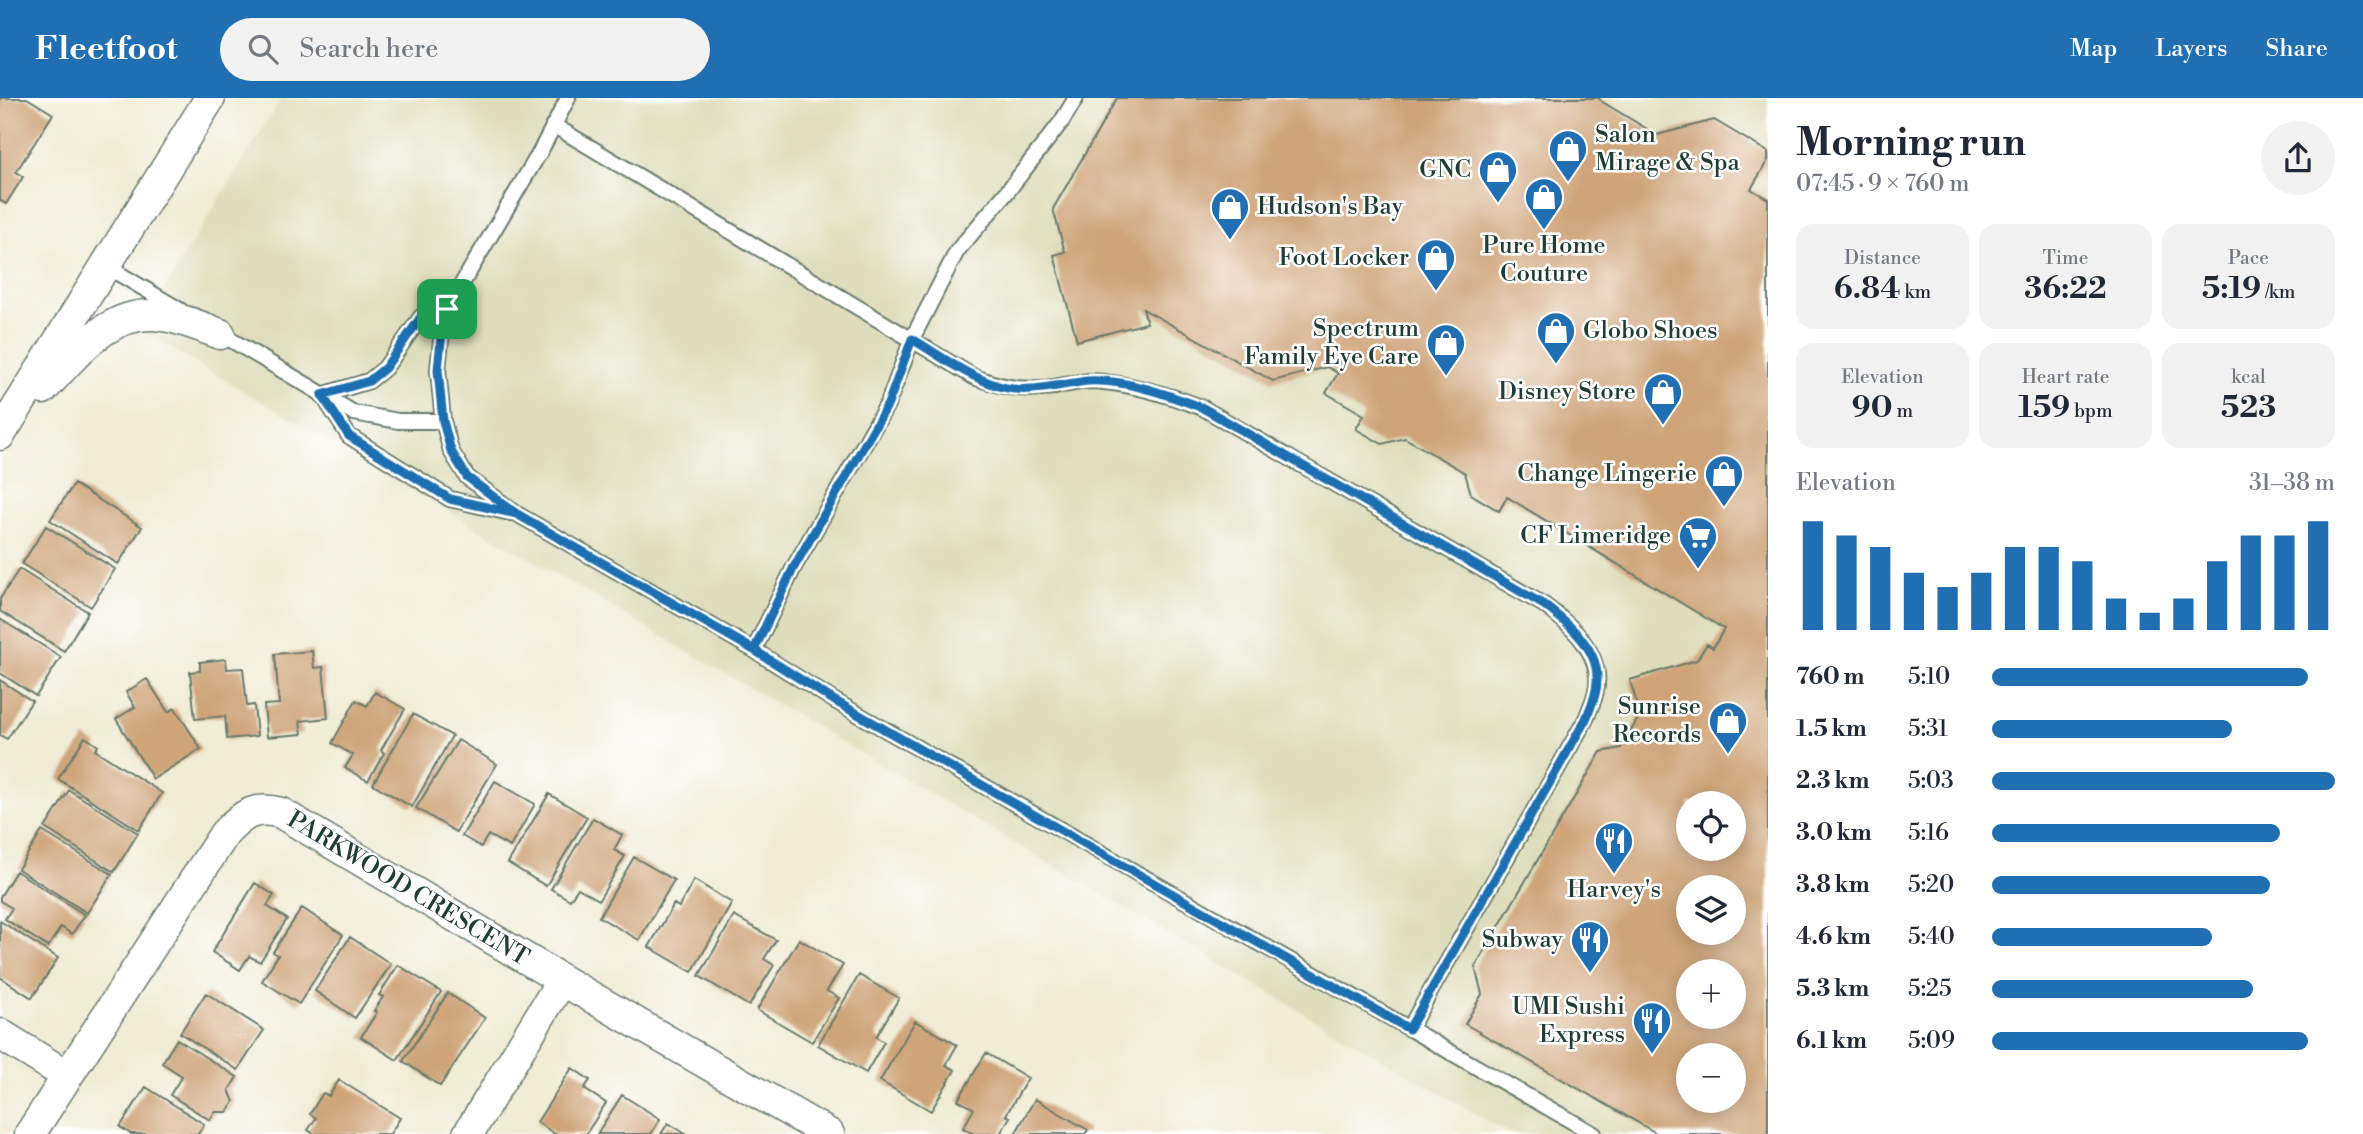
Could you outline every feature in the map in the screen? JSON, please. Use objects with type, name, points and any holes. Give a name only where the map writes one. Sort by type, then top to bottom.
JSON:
[{"type":"street","points":[[1,434],[210,98]]},
{"type":"street","points":[[1,434],[98,332],[123,320],[142,314],[162,315],[220,334]]},
{"type":"street","name":"PARKWOOD CRESCENT","points":[[30,1134],[225,833],[239,819],[266,809],[289,817],[562,980],[829,1134]]},
{"type":"street","points":[[468,1134],[562,980]]},
{"type":"street","points":[[0,1034],[66,1075]]},
{"type":"lane","points":[[568,98],[540,152],[447,309],[438,370],[443,421],[451,451],[467,477],[517,514],[754,650],[835,701],[1594,1134]]},
{"type":"lane","points":[[754,650],[794,567],[888,404],[912,339],[957,251],[1016,181],[1062,121],[1076,98]]},
{"type":"lane","points":[[553,125],[974,377],[1004,388],[1029,390],[1090,381],[1149,389],[1203,408],[1544,605],[1577,634],[1591,653],[1598,676],[1590,708],[1409,1029]]},
{"type":"lane","points":[[106,266],[354,413],[398,421],[443,421]]},
{"type":"lane","points":[[322,395],[369,381],[385,368],[421,317],[447,309]]},
{"type":"lane","points":[[322,395],[349,436],[450,499],[517,514]]},
{"type":"shaded area","points":[[282,98],[1768,98],[1768,1134],[1510,1134],[143,332],[180,262]]},
{"type":"building","points":[[0,98],[27,98],[53,114],[16,172],[23,177],[6,204],[0,200]]},
{"type":"building","name":"CF Limeridge","points":[[1117,98],[1599,98],[1657,135],[1714,120],[1768,152],[1768,160],[1751,189],[1768,199],[1768,1134],[1658,1134],[1465,1024],[1482,994],[1475,967],[1601,752],[1621,748],[1640,715],[1630,680],[1697,660],[1707,644],[1713,648],[1724,629],[1507,497],[1499,511],[1471,494],[1465,473],[1405,438],[1382,444],[1356,429],[1364,415],[1326,393],[1338,373],[1327,367],[1273,381],[1143,309],[1147,323],[1077,341],[1054,255],[1065,252],[1053,209]]},
{"type":"building","points":[[74,484],[142,527],[118,564],[50,520]]},
{"type":"building","points":[[46,526],[115,569],[91,607],[22,564]]},
{"type":"building","points":[[19,569],[88,612],[64,651],[0,611],[0,599]]},
{"type":"building","points":[[0,619],[61,657],[36,696],[0,673]]},
{"type":"building","points":[[312,651],[314,668],[323,667],[328,718],[300,721],[302,734],[267,737],[264,705],[279,704],[275,654]]},
{"type":"building","points":[[226,659],[227,669],[243,668],[247,706],[254,705],[257,736],[227,739],[225,716],[195,719],[190,672],[200,671],[200,662]]},
{"type":"building","points":[[147,679],[168,712],[175,708],[201,749],[153,779],[116,719],[135,707],[126,692]]},
{"type":"building","points":[[0,680],[32,701],[7,739],[0,735]]},
{"type":"building","points":[[375,692],[405,709],[381,750],[384,753],[368,781],[345,768],[353,755],[332,743],[356,700],[367,706]]},
{"type":"building","points":[[413,714],[452,736],[412,807],[373,784]]},
{"type":"building","points":[[85,737],[98,746],[95,750],[162,793],[139,830],[58,779]]},
{"type":"building","points":[[458,740],[497,764],[456,832],[416,808]]},
{"type":"building","points":[[495,781],[535,804],[510,847],[488,835],[481,847],[462,836]]},
{"type":"building","points":[[69,790],[138,833],[114,872],[45,828]]},
{"type":"building","points":[[549,794],[587,817],[546,886],[508,863]]},
{"type":"building","points":[[593,818],[622,835],[614,850],[625,856],[599,900],[578,888],[570,900],[551,889]]},
{"type":"building","points":[[42,831],[112,874],[87,913],[18,869]]},
{"type":"building","points":[[634,857],[674,880],[639,940],[599,917]]},
{"type":"building","points":[[16,871],[85,915],[72,934],[61,927],[48,947],[5,919],[12,908],[0,901],[0,897]]},
{"type":"building","points":[[694,880],[732,903],[692,972],[649,947],[674,904],[679,907]]},
{"type":"building","points":[[255,883],[274,895],[267,906],[287,919],[260,962],[249,956],[240,970],[212,952]]},
{"type":"building","points":[[302,908],[343,935],[299,1004],[262,981],[278,955],[273,952]]},
{"type":"building","points":[[734,916],[776,940],[764,959],[774,965],[749,1006],[699,976]]},
{"type":"building","points":[[0,921],[58,958],[32,998],[0,977]]},
{"type":"building","points":[[350,937],[391,964],[355,1018],[315,991]]},
{"type":"building","points":[[799,939],[843,965],[827,991],[839,998],[812,1042],[757,1010]]},
{"type":"building","points":[[398,965],[441,992],[397,1060],[361,1037],[377,1012],[374,1011],[383,997],[379,995]]},
{"type":"building","points":[[859,975],[899,998],[876,1037],[884,1042],[866,1073],[818,1045]]},
{"type":"building","points":[[206,993],[264,1030],[238,1070],[180,1033]]},
{"type":"building","points":[[448,993],[485,1018],[440,1086],[403,1061]]},
{"type":"building","points":[[915,1021],[957,1045],[946,1065],[955,1070],[931,1111],[880,1081]]},
{"type":"building","points":[[177,1039],[237,1077],[229,1090],[234,1102],[227,1112],[215,1112],[210,1120],[170,1095],[182,1076],[162,1063]]},
{"type":"building","points":[[986,1053],[1028,1078],[1006,1115],[1010,1117],[1000,1134],[974,1134],[963,1128],[974,1109],[958,1100]]},
{"type":"building","points":[[572,1068],[590,1080],[584,1089],[606,1103],[586,1134],[555,1134],[537,1122]]},
{"type":"building","points":[[339,1080],[400,1118],[390,1134],[314,1134],[308,1130],[316,1118],[310,1114],[323,1093],[329,1096]]},
{"type":"building","points":[[146,1087],[204,1124],[198,1134],[131,1134],[120,1127]]},
{"type":"building","points":[[622,1095],[660,1119],[651,1134],[597,1134]]},
{"type":"building","points":[[1035,1099],[1088,1130],[1085,1134],[1015,1134]]},
{"type":"building","points":[[668,1123],[686,1134],[661,1134]]},
{"type":"place","name":"Salon Mirage & Spa","points":[[1568,183]]},
{"type":"place","name":"GNC","points":[[1498,204]]},
{"type":"place","name":"Pure Home Couture","points":[[1544,231]]},
{"type":"place","name":"Hudson's Bay","points":[[1230,241]]},
{"type":"place","name":"Foot Locker","points":[[1436,292]]},
{"type":"place","name":"Globo Shoes","points":[[1556,365]]},
{"type":"place","name":"Spectrum Family Eye Care","points":[[1446,377]]},
{"type":"place","name":"Disney Store","points":[[1663,426]]},
{"type":"place","name":"Change Lingerie","points":[[1724,508]]},
{"type":"place","name":"CF Limeridge","points":[[1698,570]]},
{"type":"place","name":"Sunrise Records","points":[[1728,755]]},
{"type":"place","name":"Harvey's","points":[[1614,875]]},
{"type":"place","name":"Subway","points":[[1590,974]]},
{"type":"place","name":"UMI Sushi Express","points":[[1652,1055]]},
{"type":"route","points":[[447,309],[421,317],[385,368],[369,381],[322,395],[349,436],[450,499],[517,514],[754,650],[835,701],[1409,1029],[1586,719],[1594,699],[1598,676],[1591,653],[1577,634],[1544,605],[1203,408],[1149,389],[1090,381],[1029,390],[1004,388],[974,377],[912,339],[888,404],[794,567],[754,650],[675,605],[517,514],[467,477],[451,451],[443,421],[438,370],[447,309]]}]
